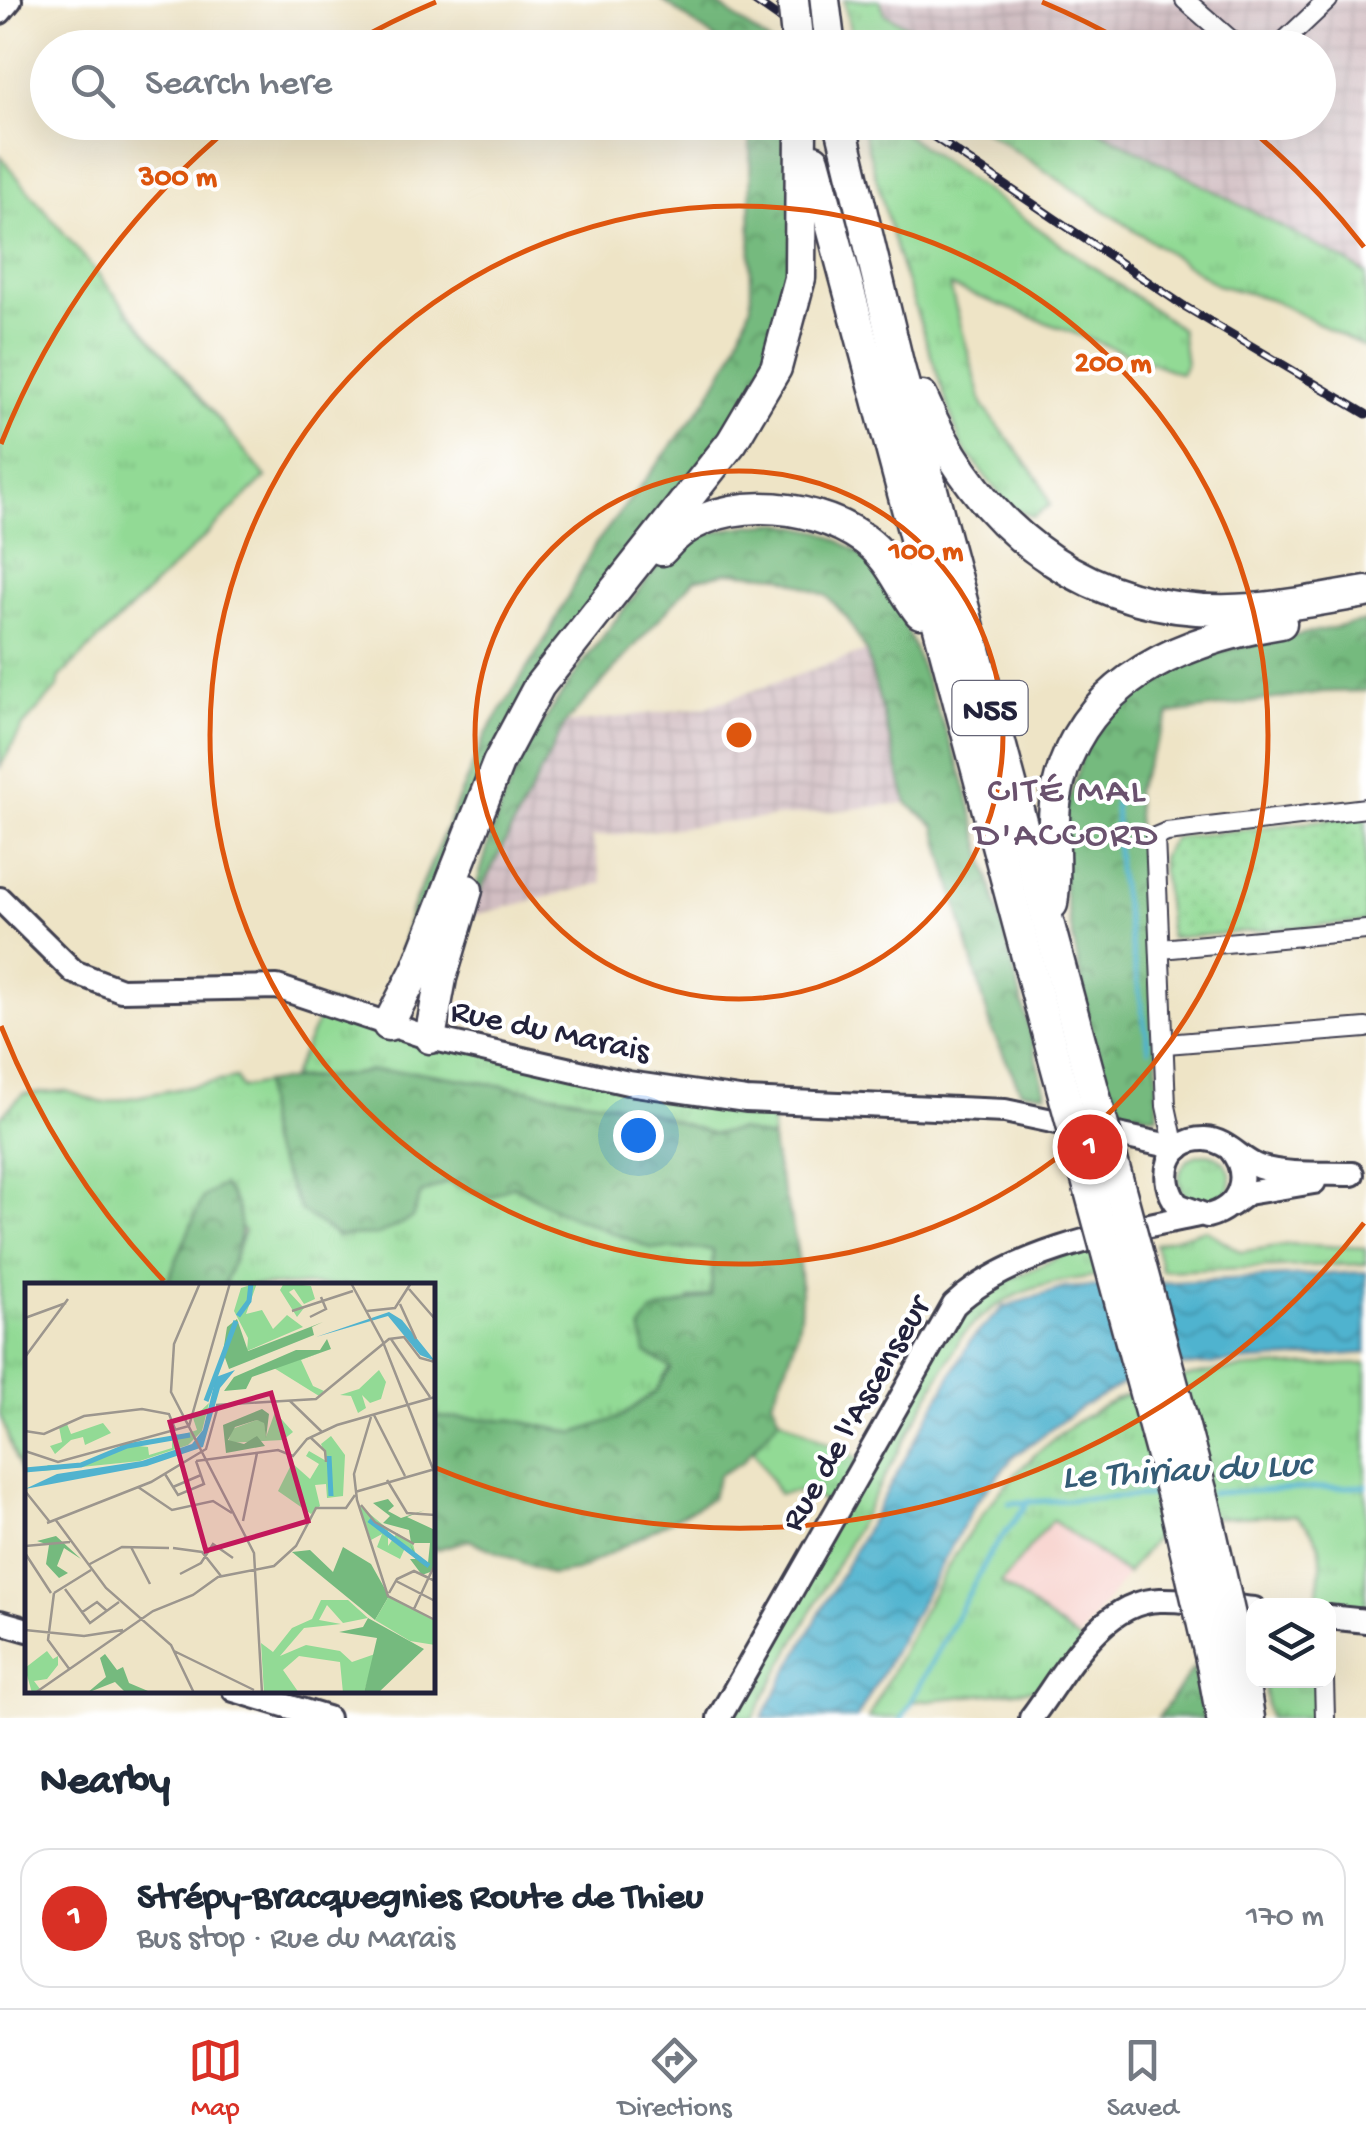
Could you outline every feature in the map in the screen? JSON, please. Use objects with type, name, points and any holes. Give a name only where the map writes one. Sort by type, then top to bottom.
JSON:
[{"type":"highway","points":[[793,0],[796,30]]},
{"type":"highway","points":[[824,0],[828,30]]},
{"type":"highway","points":[[388,1026],[417,969],[498,762],[539,686],[732,442],[776,368],[800,278],[804,140]]},
{"type":"highway","name":"N55","points":[[808,140],[938,635],[1204,1501],[1226,1662],[1222,1718]]},
{"type":"highway","name":"N55","points":[[844,140],[899,367],[1048,926],[1068,1051]]},
{"type":"highway","points":[[899,367],[923,398],[960,474],[990,510],[1021,540],[1081,578],[1132,598],[1192,609],[1252,609],[1366,592]]},
{"type":"highway","points":[[430,1038],[441,978],[469,882],[511,768],[551,694],[668,543],[700,520],[728,512],[790,510],[818,516],[865,540],[886,558],[938,635]]},
{"type":"highway","points":[[1048,926],[1055,885],[1056,796],[1067,760],[1086,723],[1109,696],[1136,672],[1194,642],[1366,608]]},
{"type":"highway","name":"N55","points":[[1226,1662],[1249,1718]]},
{"type":"street","points":[[0,12],[10,0]]},
{"type":"street","points":[[1186,0],[1220,30]]},
{"type":"street","points":[[1296,30],[1328,0]]},
{"type":"street","points":[[1125,1136],[1157,1128],[1166,1106],[1155,837],[1366,808]]},
{"type":"street","name":"Rue du Marais","points":[[0,899],[54,953],[94,982],[122,990],[277,987],[388,1026],[554,1069],[715,1096],[985,1109],[1183,1146]]},
{"type":"street","points":[[1161,950],[1366,930]]},
{"type":"street","points":[[1166,1044],[1366,1028]]},
{"type":"street","points":[[1166,1106],[1183,1146],[1166,1178],[1178,1206],[1198,1215],[1224,1210],[1247,1193],[1359,1172]]},
{"type":"street","name":"Rue du Marais","points":[[1125,1136],[1158,1156],[1166,1178]]},
{"type":"street","points":[[1183,1146],[1210,1139],[1256,1166],[1278,1171],[1359,1172]]},
{"type":"street","points":[[1224,1210],[1240,1192],[1242,1181],[1238,1158],[1230,1149]]},
{"type":"street","name":"Rue de l'Ascenseur","points":[[1125,1234],[1160,1202],[1166,1178]]},
{"type":"street","name":"Rue de l'Ascenseur","points":[[720,1718],[954,1305],[979,1281],[1012,1264],[1198,1215]]},
{"type":"street","points":[[1031,1718],[1096,1633],[1120,1611],[1160,1600],[1246,1608]]},
{"type":"street","points":[[1336,1618],[1366,1621]]},
{"type":"street","points":[[0,1622],[25,1629]]},
{"type":"street","points":[[1324,1688],[1325,1718]]},
{"type":"street","points":[[244,1693],[328,1718]]},
{"type":"shaded area","points":[[844,0],[1366,0],[1366,348],[1270,299],[1217,285],[999,140],[1336,140],[1336,30],[850,30]]},
{"type":"shaded area","points":[[866,651],[907,803],[592,837],[603,883],[467,917],[565,724],[709,706]]},
{"type":"shaded area","points":[[1052,1519],[1127,1574],[1077,1640],[1000,1584]]},
{"type":"green space","points":[[662,0],[712,0],[752,30],[703,30]]},
{"type":"green space","points":[[844,0],[880,0],[885,14],[915,30],[850,30]]},
{"type":"green space","points":[[750,140],[790,140],[793,226],[784,317],[737,422],[549,663],[392,992],[410,913],[486,734],[545,640],[594,546],[706,401],[733,353],[751,305]]},
{"type":"green space","points":[[866,140],[913,140],[1181,329],[1186,364],[1181,374],[950,286],[983,406],[1041,482],[1050,505],[1033,517],[1009,507],[961,445],[897,254]]},
{"type":"green space","points":[[999,140],[1117,140],[1346,261],[1366,275],[1366,348],[1270,299],[1217,285]]},
{"type":"green space","points":[[0,156],[266,477],[60,677],[58,687],[23,726],[0,767]]},
{"type":"green space","points":[[781,523],[823,532],[857,551],[890,585],[963,777],[1046,1093],[1021,1091],[992,1031],[935,826],[907,803],[866,651],[847,618],[827,596],[780,576],[728,572],[694,580],[565,724],[467,917],[497,817],[525,755],[577,672],[657,567],[685,545],[714,532]]},
{"type":"green space","points":[[1366,621],[1366,691],[1323,692],[1170,714],[1135,791],[1157,1046],[1158,1116],[1116,1111],[1091,1032],[1064,891],[1060,830],[1084,749],[1129,693],[1205,654]]},
{"type":"green space","points":[[1366,815],[1366,922],[1170,938],[1161,857],[1173,838]]},
{"type":"green space","points":[[326,1002],[388,1025],[773,1101],[772,1139],[739,1130],[713,1134],[633,1107],[418,1072],[291,1078]]},
{"type":"green space","points":[[370,1071],[418,1072],[633,1107],[713,1134],[739,1130],[772,1139],[798,1254],[800,1317],[772,1400],[780,1418],[742,1462],[719,1475],[711,1499],[577,1571],[552,1575],[469,1540],[435,1549],[435,1417],[514,1420],[575,1433],[619,1418],[655,1392],[671,1368],[646,1353],[641,1329],[652,1312],[711,1295],[713,1250],[651,1248],[558,1211],[513,1185],[491,1197],[447,1182],[421,1194],[412,1218],[378,1235],[337,1236],[301,1211],[268,1141],[264,1083]]},
{"type":"green space","points":[[236,1078],[241,1088],[264,1083],[268,1141],[301,1211],[421,1194],[447,1182],[491,1197],[512,1185],[558,1211],[651,1248],[713,1249],[711,1295],[689,1299],[671,1367],[655,1392],[619,1418],[575,1433],[514,1420],[435,1417],[435,1283],[225,1283],[244,1231],[203,1198],[167,1283],[25,1283],[25,1474],[21,1474],[0,1415],[0,1117],[23,1094],[66,1091],[103,1103]]},
{"type":"green space","points":[[1205,1154],[1223,1162],[1231,1180],[1223,1198],[1205,1206],[1187,1198],[1179,1180],[1187,1162]]},
{"type":"green space","points":[[222,1185],[238,1209],[238,1246],[225,1283],[167,1283],[203,1197]]},
{"type":"green space","points":[[1205,1229],[1241,1252],[1290,1244],[1366,1248],[1366,1264],[1162,1271],[1155,1244]]},
{"type":"green space","points":[[1094,1241],[1102,1275],[1043,1286],[1008,1299],[976,1321],[961,1337],[753,1718],[719,1718],[836,1509],[805,1491],[779,1494],[753,1450],[780,1418],[863,1461],[954,1305]]},
{"type":"green space","points":[[1366,1364],[1366,1621],[1336,1614],[1336,1598],[1317,1598],[1319,1545],[1295,1515],[1170,1519],[1127,1574],[1052,1520],[1001,1583],[1086,1646],[1055,1687],[910,1702],[902,1718],[868,1718],[944,1573],[973,1527],[1006,1484],[1044,1447],[1087,1415],[1138,1390],[1193,1375],[1251,1368]]},
{"type":"green space","points":[[1194,1667],[1204,1718],[1158,1718]]},
{"type":"green space","points":[[1264,1688],[1316,1688],[1317,1718],[1269,1718]]},
{"type":"water","points":[[1366,1272],[1366,1353],[1166,1367],[1132,1379],[1081,1407],[1014,1456],[976,1502],[857,1718],[762,1718],[970,1341],[1003,1307],[1064,1288]]},
{"type":"waterway","points":[[1115,802],[1118,869],[1149,1049]]},
{"type":"waterway","name":"Le Thiriau du Luc","points":[[1211,1493],[1366,1486]]},
{"type":"waterway","name":"Le Thiriau du Luc","points":[[1009,1503],[1160,1495]]},
{"type":"waterway","points":[[902,1718],[991,1552],[1029,1501]]},
{"type":"railway","points":[[753,0],[796,30]]},
{"type":"railway","points":[[939,140],[1184,306],[1366,414]]},
{"type":"place","name":"Strépy-Bracquegnies Route de Thieu","points":[[1090,1147]]},
{"type":"district","name":"CITÉ MAL D'ACCORD","points":[[1067,809]]}]
